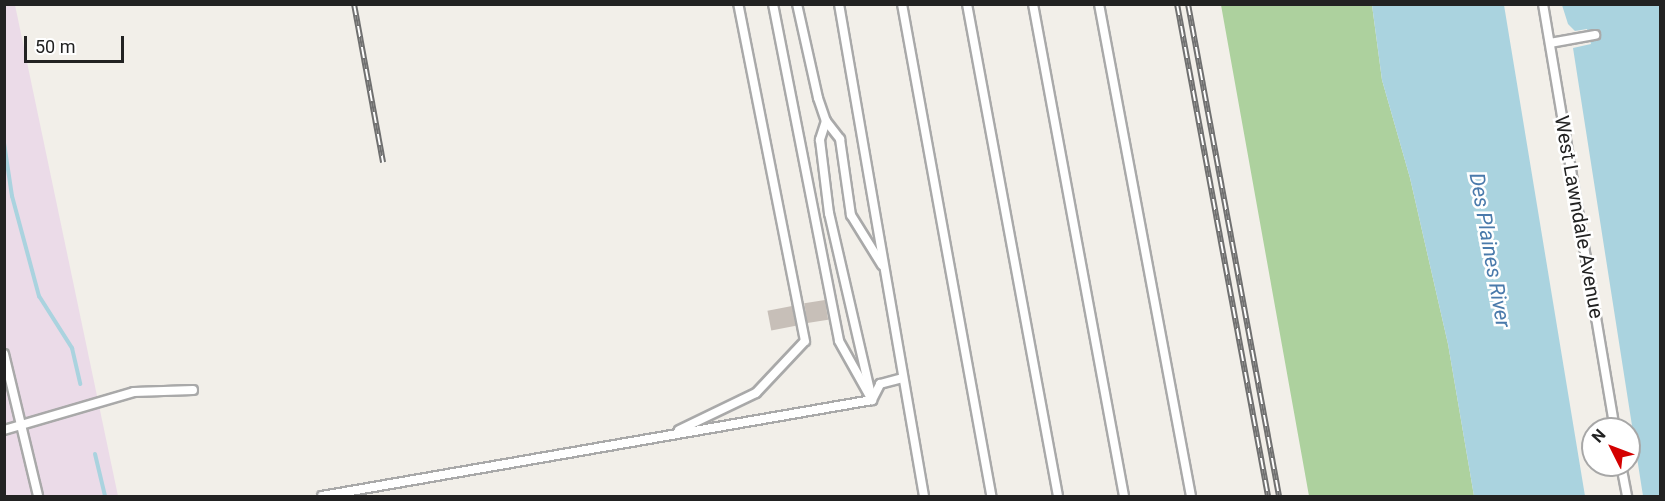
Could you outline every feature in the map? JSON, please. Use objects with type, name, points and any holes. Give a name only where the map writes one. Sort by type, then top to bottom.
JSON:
[{"type":"lane","points":[[668,436],[756,393],[805,341],[738,4]]},
{"type":"lane","points":[[773,4],[839,341],[872,400]]},
{"type":"lane","points":[[798,4],[826,121],[840,139],[851,216],[884,268]]},
{"type":"lane","points":[[839,4],[924,496]]},
{"type":"lane","points":[[902,4],[991,496]]},
{"type":"lane","points":[[967,4],[1058,496]]},
{"type":"lane","points":[[1033,4],[1124,496]]},
{"type":"lane","points":[[1100,4],[1191,496]]},
{"type":"lane","name":"West Lawndale Avenue","points":[[1543,4],[1613,417]]},
{"type":"lane","points":[[1550,43],[1595,35]]},
{"type":"lane","points":[[826,121],[820,140],[829,213],[872,400]]},
{"type":"lane","points":[[4,354],[38,496]]},
{"type":"lane","points":[[872,400],[879,384],[902,378]]},
{"type":"lane","points":[[4,430],[134,392],[193,390]]},
{"type":"lane","points":[[322,496],[872,400]]},
{"type":"lane","points":[[1623,477],[1627,496]]},
{"type":"shaded area","points":[[4,5],[15,5],[118,496],[5,496]]},
{"type":"green space","points":[[1221,5],[1372,5],[1382,80],[1410,178],[1448,344],[1474,496],[1309,496]]},
{"type":"water","name":"Des Plaines River","points":[[1372,5],[1504,5],[1585,496],[1474,496],[1448,344],[1410,178],[1382,80]]},
{"type":"water","points":[[1562,5],[1660,5],[1660,496],[1643,496],[1640,477],[1641,417],[1631,417],[1573,48],[1591,44],[1587,29],[1575,31],[1568,24]]},
{"type":"building","points":[[825,300],[828,320],[807,323],[804,303]]},
{"type":"building","points":[[792,306],[796,326],[771,330],[767,311]]},
{"type":"waterway","points":[[4,143],[12,196],[39,296],[72,348],[80,384]]},
{"type":"waterway","points":[[95,454],[105,496]]},
{"type":"railway","points":[[354,4],[383,162]]},
{"type":"railway","points":[[1177,4],[1268,496]]},
{"type":"railway","points":[[1188,4],[1279,496]]}]
